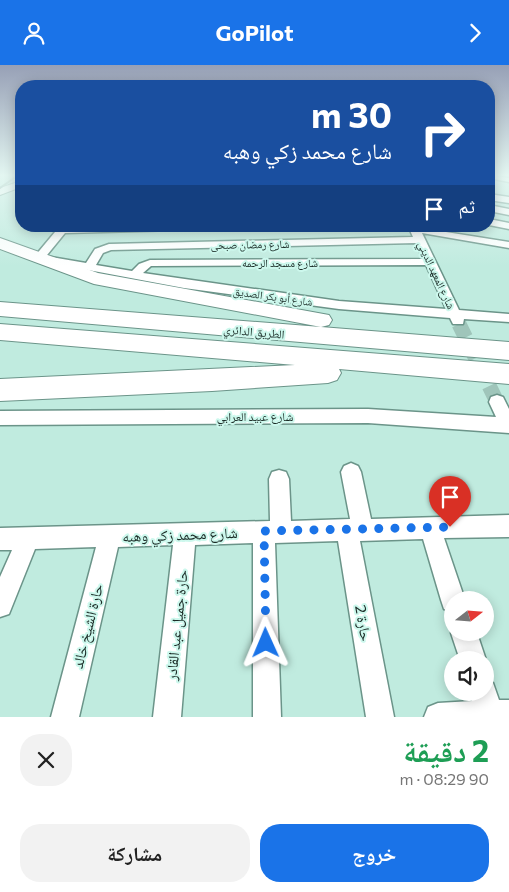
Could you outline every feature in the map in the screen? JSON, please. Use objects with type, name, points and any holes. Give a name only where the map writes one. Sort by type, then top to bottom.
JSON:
[{"type":"highway","points":[[0,243],[94,278],[328,321],[427,346]]},
{"type":"highway","name":"الطريق الدائري","points":[[0,309],[427,346],[509,351]]},
{"type":"highway","name":"الطريق الدائري","points":[[0,332],[509,374]]},
{"type":"highway","points":[[0,389],[212,381],[312,373],[455,369]]},
{"type":"street","points":[[495,209],[509,212]]},
{"type":"street","points":[[495,223],[509,226]]},
{"type":"street","points":[[39,258],[61,232]]},
{"type":"street","name":"شارع المعهد الديني","points":[[416,232],[457,320]]},
{"type":"street","points":[[440,232],[509,245]]},
{"type":"street","name":"شارع رمضان صبحى","points":[[89,267],[99,251],[109,247],[421,241]]},
{"type":"street","name":"شارع أبو بكر الصديق","points":[[39,258],[137,276],[339,305],[457,320],[509,319]]},
{"type":"street","name":"شارع مسجد الرحمه","points":[[137,276],[138,270],[142,266],[150,263],[431,262]]},
{"type":"street","points":[[497,402],[509,425]]},
{"type":"street","name":"شارع عبيد العرابي","points":[[0,418],[368,416],[509,425]]},
{"type":"street","points":[[351,472],[355,529]]},
{"type":"street","points":[[267,717],[272,531],[279,479]]},
{"type":"street","name":"شارع محمد زكي وهبه","points":[[0,539],[509,526]]},
{"type":"street","points":[[430,528],[450,591]]},
{"type":"street","name":"حارة 2","points":[[355,529],[380,717]]},
{"type":"street","name":"حارة جميل عبد القادر","points":[[167,717],[185,534]]},
{"type":"street","name":"حارة الشيخ خالد","points":[[65,717],[110,536]]},
{"type":"street","points":[[0,605],[28,538]]},
{"type":"street","points":[[438,717],[494,707]]},
{"type":"tunnel","points":[[459,324],[497,402]]},
{"type":"route","points":[[266,643],[264,531],[450,527]]}]
